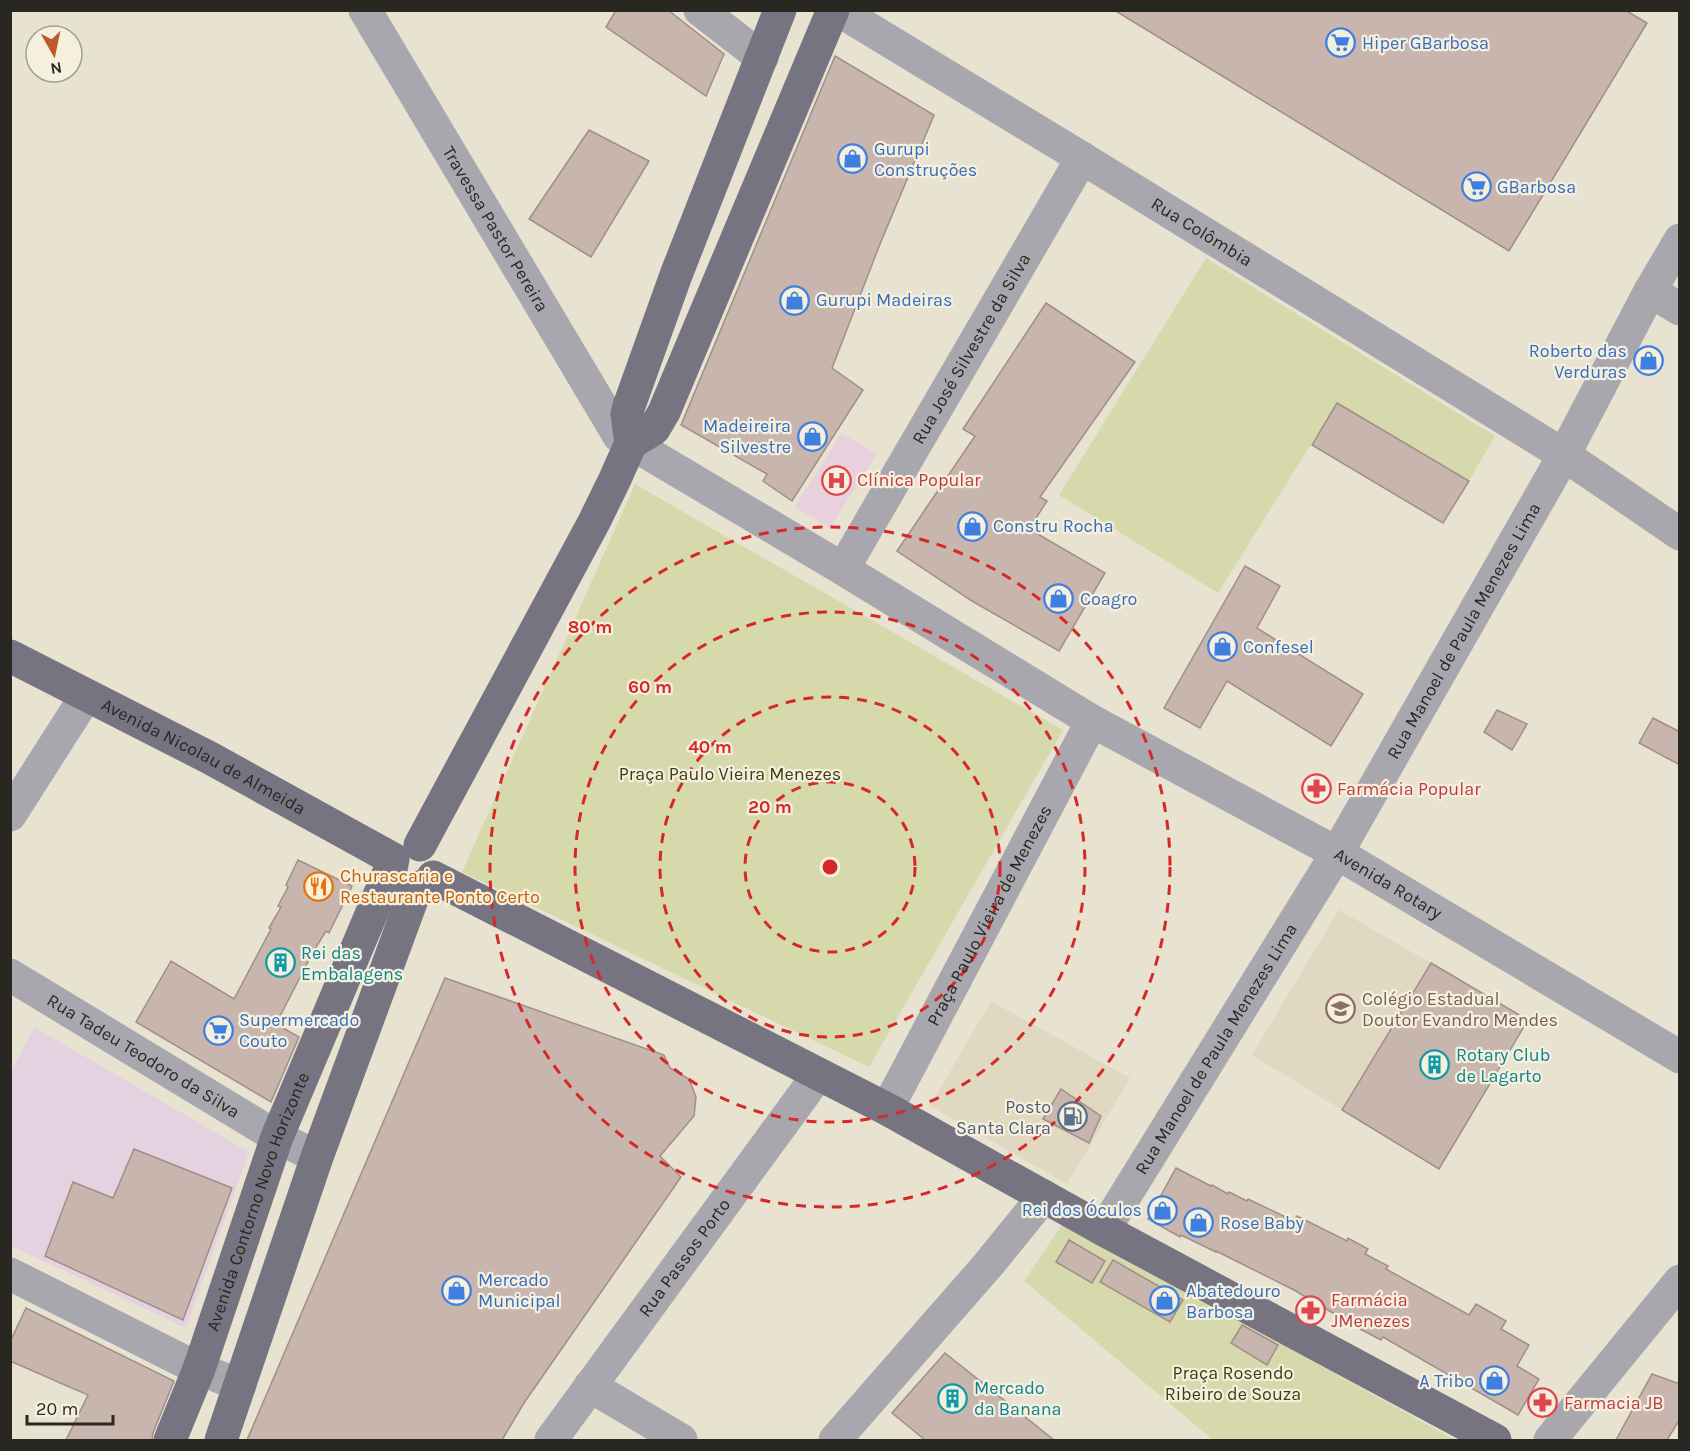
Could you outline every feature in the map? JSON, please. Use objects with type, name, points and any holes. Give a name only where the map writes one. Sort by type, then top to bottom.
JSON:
[{"type":"main road","points":[[780,10],[676,275],[628,406],[631,443],[654,429],[664,412],[833,10]]},
{"type":"main road","name":"Avenida Contorno Novo Horizonte","points":[[170,1440],[199,1369],[278,1137],[402,857],[594,522],[631,443]]},
{"type":"main road","name":"Avenida Nicolau de Almeida","points":[[10,656],[402,857]]},
{"type":"main road","points":[[220,1440],[317,1157],[414,894],[426,882],[436,864],[426,848],[402,857]]},
{"type":"main road","points":[[426,882],[887,1109],[1104,1230],[1495,1440]]},
{"type":"street","name":"Travessa Pastor Pereira","points":[[365,10],[619,436],[631,443]]},
{"type":"street","points":[[700,10],[762,58]]},
{"type":"street","name":"Rua Colômbia","points":[[838,10],[1564,455],[1680,534]]},
{"type":"street","name":"Rua José Silvestre da Silva","points":[[843,569],[1082,158]]},
{"type":"street","name":"Rua Manoel de Paula Menezes Lima","points":[[1104,1230],[1337,853],[1564,455],[1650,291],[1680,240]]},
{"type":"street","points":[[1650,291],[1680,309]]},
{"type":"street","points":[[631,443],[1092,721]]},
{"type":"street","points":[[10,815],[86,696]]},
{"type":"street","name":"Avenida Rotary","points":[[1092,721],[1337,853],[1680,1057]]},
{"type":"street","name":"Praça Paulo Vieira de Menezes","points":[[887,1109],[1092,721]]},
{"type":"street","name":"Rua Tadeu Teodoro da Silva","points":[[10,975],[278,1137],[317,1157]]},
{"type":"street","name":"Rua Passos Porto","points":[[551,1440],[818,1075]]},
{"type":"street","points":[[835,1440],[981,1273],[1044,1196]]},
{"type":"street","points":[[10,1274],[199,1369],[240,1385]]},
{"type":"street","points":[[1550,1440],[1680,1281]]},
{"type":"street","points":[[590,1386],[681,1440]]},
{"type":"shaded area","name":"Clínica Popular","points":[[841,433],[877,454],[830,528],[795,507]]},
{"type":"shaded area","name":"Colégio Estadual Doutor Evandro Mendes","points":[[1339,910],[1431,963],[1342,1110],[1252,1055]]},
{"type":"shaded area","points":[[991,1001],[1130,1078],[1067,1184],[930,1106]]},
{"type":"shaded area","points":[[34,1027],[249,1152],[186,1328],[11,1246],[11,1072]]},
{"type":"green space","points":[[1206,258],[1495,436],[1469,481],[1337,403],[1218,593],[1059,495]]},
{"type":"green space","name":"Praça Paulo Vieira Menezes","points":[[635,484],[1063,730],[869,1067],[462,872]]},
{"type":"green space","name":"Praça Rosendo Ribeiro de Souza","points":[[1063,1223],[1455,1440],[1213,1440],[1024,1281]]},
{"type":"building","points":[[616,10],[668,10],[724,54],[706,96],[606,27]]},
{"type":"building","name":"GBarbosa","points":[[1114,10],[1625,10],[1647,23],[1509,251]]},
{"type":"building","points":[[835,56],[934,115],[880,244],[832,368],[863,390],[792,501],[763,481],[767,474],[681,425]]},
{"type":"building","points":[[589,130],[649,161],[591,257],[529,219]]},
{"type":"building","points":[[1046,303],[1135,362],[1040,497],[1047,501],[1029,529],[1105,573],[1059,651],[972,601],[897,551],[975,436],[963,429]]},
{"type":"building","points":[[1337,403],[1469,481],[1443,523],[1312,445]]},
{"type":"building","points":[[1245,566],[1280,586],[1257,628],[1363,694],[1331,746],[1227,681],[1200,728],[1164,708]]},
{"type":"building","points":[[1497,710],[1527,724],[1512,750],[1484,732]]},
{"type":"building","points":[[1653,718],[1680,732],[1680,765],[1639,743]]},
{"type":"building","points":[[298,860],[352,886],[329,933],[326,931],[313,952],[276,1024],[299,1037],[271,1102],[136,1022],[171,961],[234,999],[271,929],[269,928],[281,907],[278,906]]},
{"type":"building","name":"Rotary Club de Lagarto","points":[[1431,963],[1528,1020],[1439,1169],[1342,1110]]},
{"type":"building","name":"Mercado Municipal","points":[[445,978],[664,1055],[670,1068],[689,1079],[696,1097],[694,1116],[660,1156],[681,1177],[524,1403],[502,1440],[247,1440]]},
{"type":"building","name":"Posto Santa Clara","points":[[1061,1089],[1101,1116],[1089,1143],[1043,1119]]},
{"type":"building","points":[[134,1149],[232,1188],[183,1320],[45,1256],[73,1182],[113,1198]]},
{"type":"building","points":[[1176,1168],[1228,1194],[1229,1192],[1247,1201],[1248,1199],[1294,1221],[1297,1216],[1347,1241],[1348,1238],[1368,1249],[1365,1254],[1388,1266],[1386,1269],[1469,1315],[1476,1304],[1506,1321],[1501,1329],[1529,1345],[1517,1366],[1539,1379],[1518,1415],[1383,1337],[1381,1340],[1337,1317],[1294,1290],[1216,1251],[1181,1235],[1180,1237],[1148,1219]]},
{"type":"building","points":[[1069,1240],[1105,1261],[1092,1283],[1056,1262]]},
{"type":"building","points":[[1113,1260],[1183,1300],[1170,1322],[1100,1282]]},
{"type":"building","points":[[26,1308],[174,1381],[152,1440],[66,1440],[88,1395],[10,1361],[10,1342]]},
{"type":"building","points":[[1242,1325],[1278,1345],[1267,1365],[1231,1343]]},
{"type":"building","name":"Mercado da Banana","points":[[945,1353],[1054,1440],[925,1440],[892,1413]]},
{"type":"building","points":[[1652,1374],[1680,1384],[1680,1419],[1667,1440],[1616,1440]]},
{"type":"place","name":"Hiper GBarbosa","points":[[1341,43]]},
{"type":"place","name":"Gurupi Construções","points":[[853,159]]},
{"type":"place","name":"GBarbosa","points":[[1476,187]]},
{"type":"place","name":"Gurupi Madeiras","points":[[795,300]]},
{"type":"place","name":"Roberto das Verduras","points":[[1648,361]]},
{"type":"place","name":"Madeireira Silvestre","points":[[812,436]]},
{"type":"place","name":"Clínica Popular","points":[[836,480]]},
{"type":"place","name":"Constru Rocha","points":[[972,526]]},
{"type":"place","name":"Coagro","points":[[1059,599]]},
{"type":"place","name":"Confesel","points":[[1222,647]]},
{"type":"place","name":"Farmácia Popular","points":[[1316,789]]},
{"type":"place","name":"Churascaria e Restaurante Ponto Certo","points":[[319,886]]},
{"type":"place","name":"Rei das Embalagens","points":[[280,963]]},
{"type":"place","name":"Colégio Estadual Doutor Evandro Mendes","points":[[1341,1009]]},
{"type":"place","name":"Supermercado Couto","points":[[218,1030]]},
{"type":"place","name":"Rotary Club de Lagarto","points":[[1435,1065]]},
{"type":"place","name":"Posto Santa Clara","points":[[1072,1117]]},
{"type":"place","name":"Rei dos Óculos","points":[[1163,1210]]},
{"type":"place","name":"Rose Baby","points":[[1199,1223]]},
{"type":"place","name":"Mercado Municipal","points":[[457,1290]]},
{"type":"place","name":"Abatedouro Barbosa","points":[[1165,1301]]},
{"type":"place","name":"Farmácia JMenezes","points":[[1310,1310]]},
{"type":"place","name":"A Tribo","points":[[1495,1381]]},
{"type":"place","name":"Mercado da Banana","points":[[953,1398]]},
{"type":"place","name":"Farmacia JB","points":[[1543,1403]]}]
